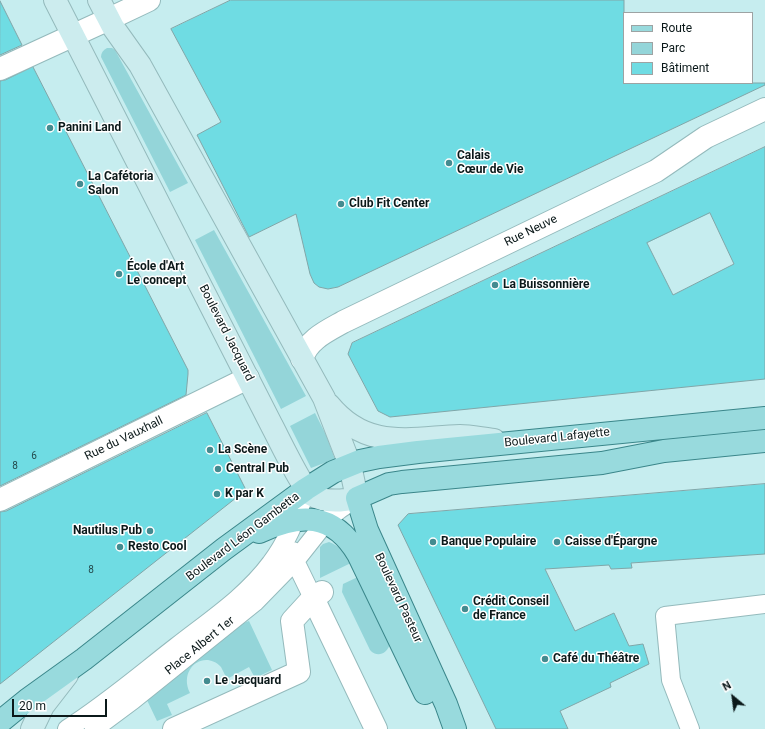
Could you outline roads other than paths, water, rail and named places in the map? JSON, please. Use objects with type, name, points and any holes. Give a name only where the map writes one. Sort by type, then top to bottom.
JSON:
[{"type":"main road","name":"Boulevard Lafayette","points":[[306,489],[333,472],[360,461],[385,456],[765,418]]},
{"type":"main road","points":[[357,498],[389,484],[402,482],[602,464],[664,451],[765,441]]},
{"type":"main road","name":"Boulevard Léon Gambetta","points":[[0,722],[44,687],[84,660],[224,549],[306,489]]},
{"type":"main road","name":"Boulevard Pasteur","points":[[357,498],[367,530],[446,704],[455,729]]},
{"type":"main road","name":"Boulevard Pasteur","points":[[224,549],[272,526],[295,520],[326,523],[341,533],[358,554],[443,729]]},
{"type":"street","name":"Boulevard Jacquard","points":[[55,0],[306,489]]},
{"type":"street","points":[[98,0],[140,65],[324,398],[350,465]]},
{"type":"street","points":[[0,69],[74,36],[148,0]]},
{"type":"street","name":"Rue Neuve","points":[[302,358],[307,347],[314,340],[343,322],[656,171],[706,137],[765,109]]},
{"type":"street","name":"Rue du Vauxhall","points":[[0,500],[248,378]]},
{"type":"street","points":[[324,398],[340,417],[376,437],[405,440],[461,436],[513,443]]},
{"type":"street","name":"Boulevard Pasteur","points":[[350,465],[357,498]]},
{"type":"street","points":[[306,489],[317,497],[328,500],[357,498]]},
{"type":"street","points":[[174,729],[299,672],[292,621],[318,595],[376,729]]},
{"type":"street","points":[[32,729],[43,706],[50,696],[68,673],[84,660]]},
{"type":"lane","name":"Boulevard Léon Gambetta","points":[[67,729],[96,724],[249,588],[272,562],[285,542],[306,489]]},
{"type":"lane","name":"Place Albert 1er","points":[[96,724],[255,602],[295,561],[326,523],[340,509],[357,498]]},
{"type":"lane","points":[[295,520],[292,541],[295,561],[318,595]]},
{"type":"lane","points":[[690,729],[671,680],[665,616],[765,604]]},
{"type":"place","name":"Panini Land","points":[[50,128]]},
{"type":"place","name":"Calais Cœur de Vie","points":[[449,163]]},
{"type":"place","name":"La Cafétoria Salon","points":[[80,184]]},
{"type":"place","name":"Club Fit Center","points":[[341,204]]},
{"type":"place","name":"École d'Art Le concept","points":[[119,274]]},
{"type":"place","name":"La Buissonnière","points":[[495,285]]},
{"type":"place","name":"La Scène","points":[[210,450]]},
{"type":"place","name":"Central Pub","points":[[218,469]]},
{"type":"place","name":"K par K","points":[[217,494]]},
{"type":"place","name":"Nautilus Pub","points":[[150,531]]},
{"type":"place","name":"Banque Populaire","points":[[433,542]]},
{"type":"place","name":"Caisse d'Épargne","points":[[557,542]]},
{"type":"place","name":"Resto Cool","points":[[120,547]]},
{"type":"place","name":"Crédit Conseil de France","points":[[465,609]]},
{"type":"place","name":"Café du Théâtre","points":[[545,659]]},
{"type":"place","name":"Le Jacquard","points":[[207,681]]}]
